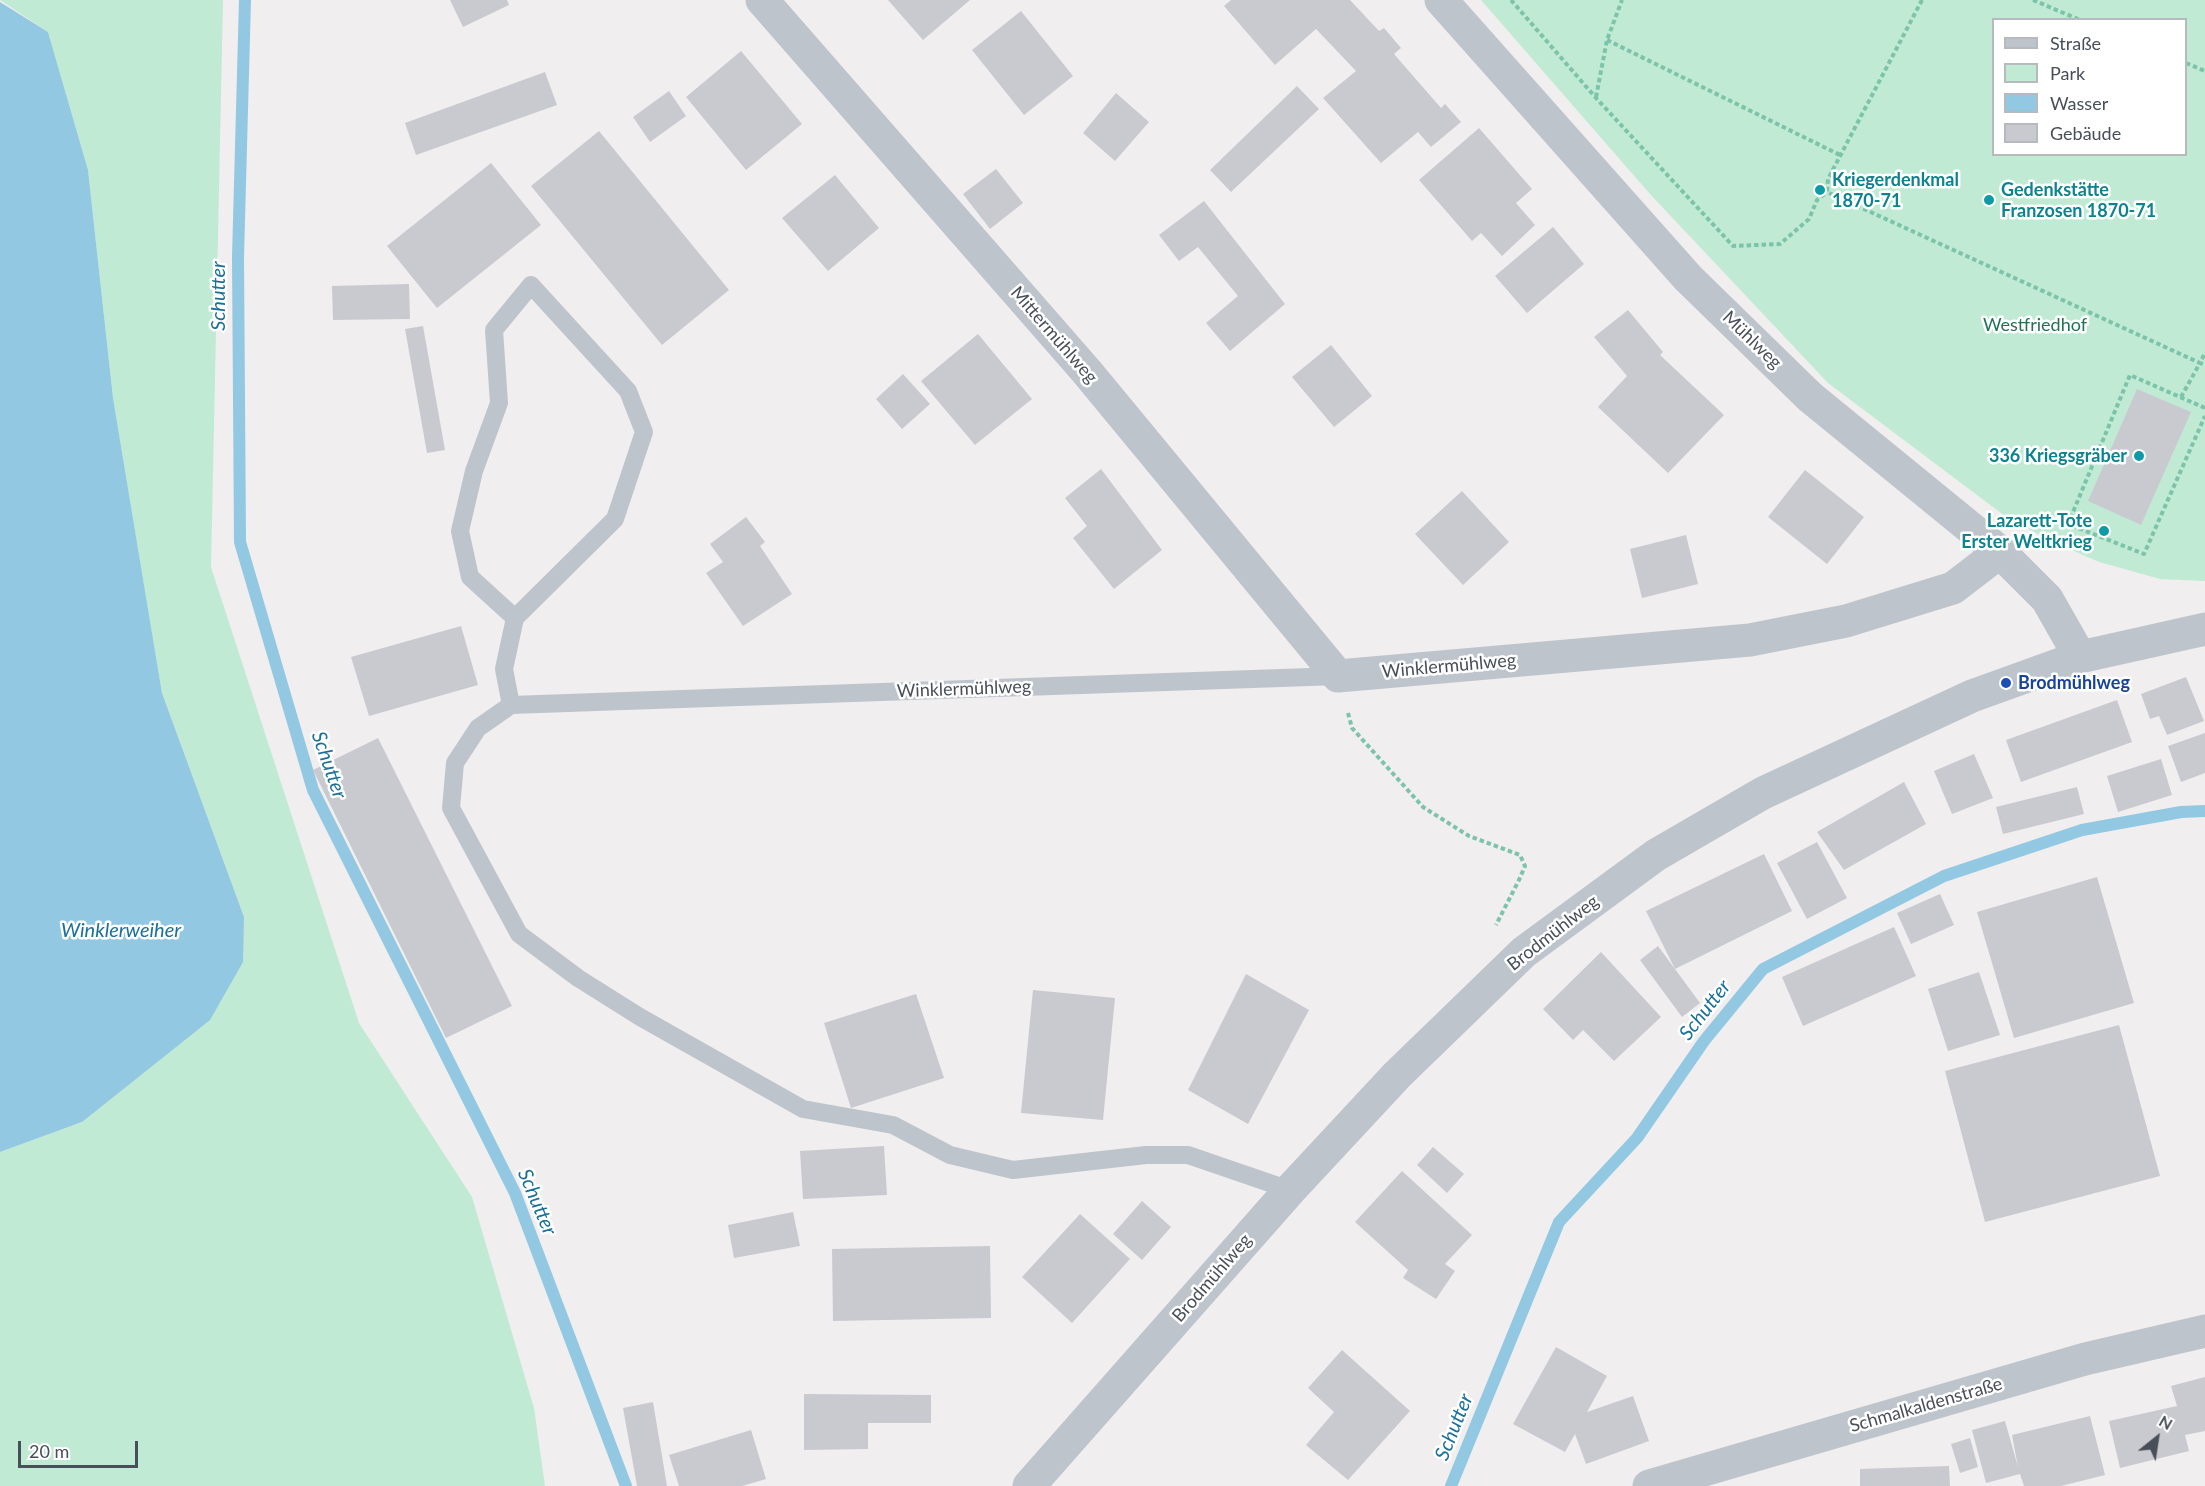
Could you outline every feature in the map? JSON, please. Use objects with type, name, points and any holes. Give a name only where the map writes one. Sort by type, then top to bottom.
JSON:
[{"type":"street","name":"Mittermühlweg","points":[[762,0],[1087,372],[1338,676]]},
{"type":"street","name":"Mühlweg","points":[[1441,0],[1688,278],[1810,397],[2000,552],[2047,599],[2080,657]]},
{"type":"street","name":"Winklermühlweg","points":[[1338,676],[1750,640],[1846,621],[1953,588],[2000,552]]},
{"type":"street","name":"Brodmühlweg","points":[[1029,1486],[1290,1190],[1396,1075],[1524,952],[1656,855],[1763,793],[1972,696],[2080,657],[2205,629]]},
{"type":"street","name":"Schmalkaldenstraße","points":[[1649,1486],[2085,1359],[2205,1331]]},
{"type":"lane","points":[[515,618],[470,577],[460,531],[474,471],[499,403],[494,330],[531,285],[628,391],[644,432],[615,519],[515,618],[504,669],[511,705],[478,728],[455,763],[451,808],[519,934],[578,978],[640,1017],[803,1109],[893,1125],[950,1155],[1013,1170],[1146,1155],[1188,1155],[1290,1190]]},
{"type":"lane","name":"Winklermühlweg","points":[[511,705],[1338,676]]},
{"type":"path","points":[[1511,0],[1596,98],[1734,246],[1780,244],[1809,219],[1817,200],[1827,192],[1828,179],[1922,0]]},
{"type":"path","points":[[1596,98],[1607,40],[1622,0]]},
{"type":"path","points":[[2033,0],[2075,18]]},
{"type":"path","points":[[1607,40],[1840,155]]},
{"type":"path","points":[[2187,63],[2205,71]]},
{"type":"path","points":[[1827,192],[2203,364]]},
{"type":"path","points":[[2181,397],[2203,364],[2205,353]]},
{"type":"path","points":[[2205,408],[2130,375],[2068,524],[2144,554],[2205,416]]},
{"type":"path","points":[[1338,676],[1353,728],[1423,807],[1469,836],[1520,855],[1525,866],[1495,926]]},
{"type":"green space","points":[[0,0],[223,0],[211,567],[359,1023],[472,1197],[534,1408],[545,1486],[0,1486],[0,1152],[82,1122],[244,917],[162,693],[113,398],[88,170],[48,32]]},
{"type":"green space","name":"Westfriedhof","points":[[1481,0],[2205,0],[2205,581],[2160,579],[2099,562],[2045,538],[2005,516],[1828,383],[1650,194]]},
{"type":"water","name":"Winklerweiher","points":[[0,2],[48,32],[88,170],[113,398],[162,693],[244,917],[243,962],[210,1020],[82,1122],[0,1152]]},
{"type":"building","points":[[450,0],[507,0],[509,5],[463,27]]},
{"type":"building","points":[[888,0],[970,0],[923,40]]},
{"type":"building","points":[[1231,0],[1350,0],[1379,31],[1384,28],[1401,48],[1394,54],[1441,108],[1445,104],[1461,122],[1431,147],[1418,132],[1381,163],[1323,98],[1356,71],[1316,29],[1275,65],[1224,6]]},
{"type":"building","points":[[1021,11],[1073,76],[1024,115],[972,50]]},
{"type":"building","points":[[741,51],[802,124],[746,170],[686,97]]},
{"type":"building","points":[[545,72],[557,105],[416,155],[405,123]]},
{"type":"building","points":[[1297,86],[1319,109],[1231,192],[1210,170]]},
{"type":"building","points":[[669,91],[686,116],[650,142],[633,117]]},
{"type":"building","points":[[1116,93],[1149,122],[1115,161],[1083,133]]},
{"type":"building","points":[[1479,128],[1532,189],[1516,203],[1535,225],[1502,256],[1481,233],[1472,241],[1419,180]]},
{"type":"building","points":[[599,131],[729,290],[662,345],[531,186]]},
{"type":"building","points":[[491,163],[541,225],[437,308],[387,246]]},
{"type":"building","points":[[996,169],[1023,203],[990,229],[963,194]]},
{"type":"building","points":[[835,175],[879,228],[828,271],[782,218]]},
{"type":"building","points":[[1204,201],[1285,304],[1230,351],[1206,323],[1238,296],[1198,247],[1179,261],[1159,235]]},
{"type":"building","points":[[1553,227],[1584,264],[1527,313],[1495,276]]},
{"type":"building","points":[[409,284],[410,319],[333,320],[332,286]]},
{"type":"building","points":[[1628,310],[1663,352],[1660,355],[1724,415],[1668,473],[1598,407],[1627,376],[1594,337]]},
{"type":"building","points":[[423,326],[445,450],[427,453],[405,329]]},
{"type":"building","points":[[978,334],[1032,399],[975,445],[921,381]]},
{"type":"building","points":[[1331,345],[1372,396],[1334,427],[1292,377]]},
{"type":"building","points":[[903,374],[930,404],[902,429],[876,399]]},
{"type":"building","name":"336 Kriegsgräber","points":[[2137,389],[2191,412],[2141,525],[2088,501]]},
{"type":"building","points":[[1101,469],[1162,550],[1114,589],[1073,538],[1087,526],[1065,498]]},
{"type":"building","points":[[1805,470],[1864,517],[1827,564],[1768,517]]},
{"type":"building","points":[[1462,491],[1509,542],[1463,585],[1415,534]]},
{"type":"building","points":[[746,517],[765,542],[760,546],[792,594],[743,626],[706,573],[723,562],[710,544]]},
{"type":"building","points":[[1686,535],[1698,584],[1642,598],[1630,549]]},
{"type":"building","points":[[461,626],[478,685],[369,716],[351,657]]},
{"type":"building","points":[[2186,677],[2204,721],[2167,735],[2159,716],[2150,719],[2141,694]]},
{"type":"building","points":[[2117,700],[2132,742],[2021,782],[2006,740]]},
{"type":"building","points":[[2205,733],[2205,773],[2181,782],[2168,746]]},
{"type":"building","points":[[378,738],[512,1006],[446,1038],[313,770]]},
{"type":"building","points":[[1974,754],[1993,798],[1952,814],[1934,771]]},
{"type":"building","points":[[2161,759],[2172,795],[2118,812],[2107,776]]},
{"type":"building","points":[[1904,782],[1926,824],[1844,870],[1817,832]]},
{"type":"building","points":[[2077,787],[2084,814],[2003,834],[1996,807]]},
{"type":"building","points":[[1817,842],[1847,898],[1807,919],[1777,863]]},
{"type":"building","points":[[1764,854],[1792,911],[1675,969],[1646,911]]},
{"type":"building","points":[[2097,877],[2134,1003],[2014,1038],[1977,912]]},
{"type":"building","points":[[1940,894],[1954,925],[1911,944],[1897,913]]},
{"type":"building","points":[[1894,927],[1916,976],[1803,1026],[1782,977]]},
{"type":"building","points":[[1658,946],[1700,1003],[1682,1017],[1640,960]]},
{"type":"building","points":[[1601,952],[1661,1017],[1614,1061],[1583,1030],[1573,1040],[1543,1009]]},
{"type":"building","points":[[1979,972],[2000,1035],[1948,1051],[1928,989]]},
{"type":"building","points":[[1246,974],[1309,1010],[1248,1124],[1188,1090]]},
{"type":"building","points":[[1033,990],[1115,998],[1103,1120],[1021,1113]]},
{"type":"building","points":[[916,994],[944,1078],[851,1108],[824,1023]]},
{"type":"building","points":[[2119,1025],[2160,1176],[1985,1222],[1945,1071]]},
{"type":"building","points":[[884,1146],[887,1195],[803,1199],[800,1151]]},
{"type":"building","points":[[1433,1147],[1464,1174],[1447,1193],[1417,1165]]},
{"type":"building","points":[[1402,1171],[1472,1235],[1445,1264],[1455,1271],[1436,1299],[1403,1278],[1408,1270],[1355,1222]]},
{"type":"building","points":[[1142,1201],[1171,1227],[1142,1260],[1113,1234]]},
{"type":"building","points":[[793,1212],[800,1246],[734,1258],[728,1225]]},
{"type":"building","points":[[1080,1214],[1130,1259],[1072,1323],[1022,1277]]},
{"type":"building","points":[[990,1246],[991,1318],[833,1321],[832,1249]]},
{"type":"building","points":[[1556,1347],[1607,1376],[1587,1412],[1633,1396],[1649,1441],[1586,1464],[1575,1434],[1565,1452],[1513,1424]]},
{"type":"building","points":[[1342,1350],[1410,1411],[1348,1480],[1306,1445],[1334,1412],[1308,1388]]},
{"type":"building","points":[[2205,1377],[2205,1431],[2185,1435],[2189,1451],[2120,1468],[2109,1421],[2177,1406],[2171,1386]]},
{"type":"building","points":[[804,1394],[931,1395],[931,1423],[868,1423],[868,1449],[804,1450]]},
{"type":"building","points":[[653,1402],[667,1486],[637,1486],[623,1408]]},
{"type":"building","points":[[2090,1416],[2105,1475],[2061,1486],[2024,1486],[2020,1474],[1986,1483],[1972,1430],[2005,1421],[2018,1467],[2012,1435]]},
{"type":"building","points":[[751,1430],[766,1479],[742,1486],[679,1486],[669,1455]]},
{"type":"building","points":[[1970,1438],[1978,1467],[1960,1473],[1951,1444]]},
{"type":"building","points":[[1949,1466],[1950,1486],[1860,1486],[1860,1469]]},
{"type":"waterway","name":"Schutter","points":[[245,0],[238,257],[240,542],[313,790],[515,1193],[626,1486]]},
{"type":"waterway","name":"Schutter","points":[[1451,1486],[1559,1222],[1637,1138],[1704,1041],[1763,969],[1944,876],[2082,830],[2181,812],[2205,811]]},
{"type":"place","name":"Kriegerdenkmal 1870-71","points":[[1820,190]]},
{"type":"place","name":"Gedenkstätte Franzosen 1870-71","points":[[1989,200]]},
{"type":"place","name":"336 Kriegsgräber","points":[[2139,456]]},
{"type":"place","name":"Lazarett-Tote Erster Weltkrieg","points":[[2104,531]]},
{"type":"place","name":"Brodmühlweg","points":[[2006,683]]}]
